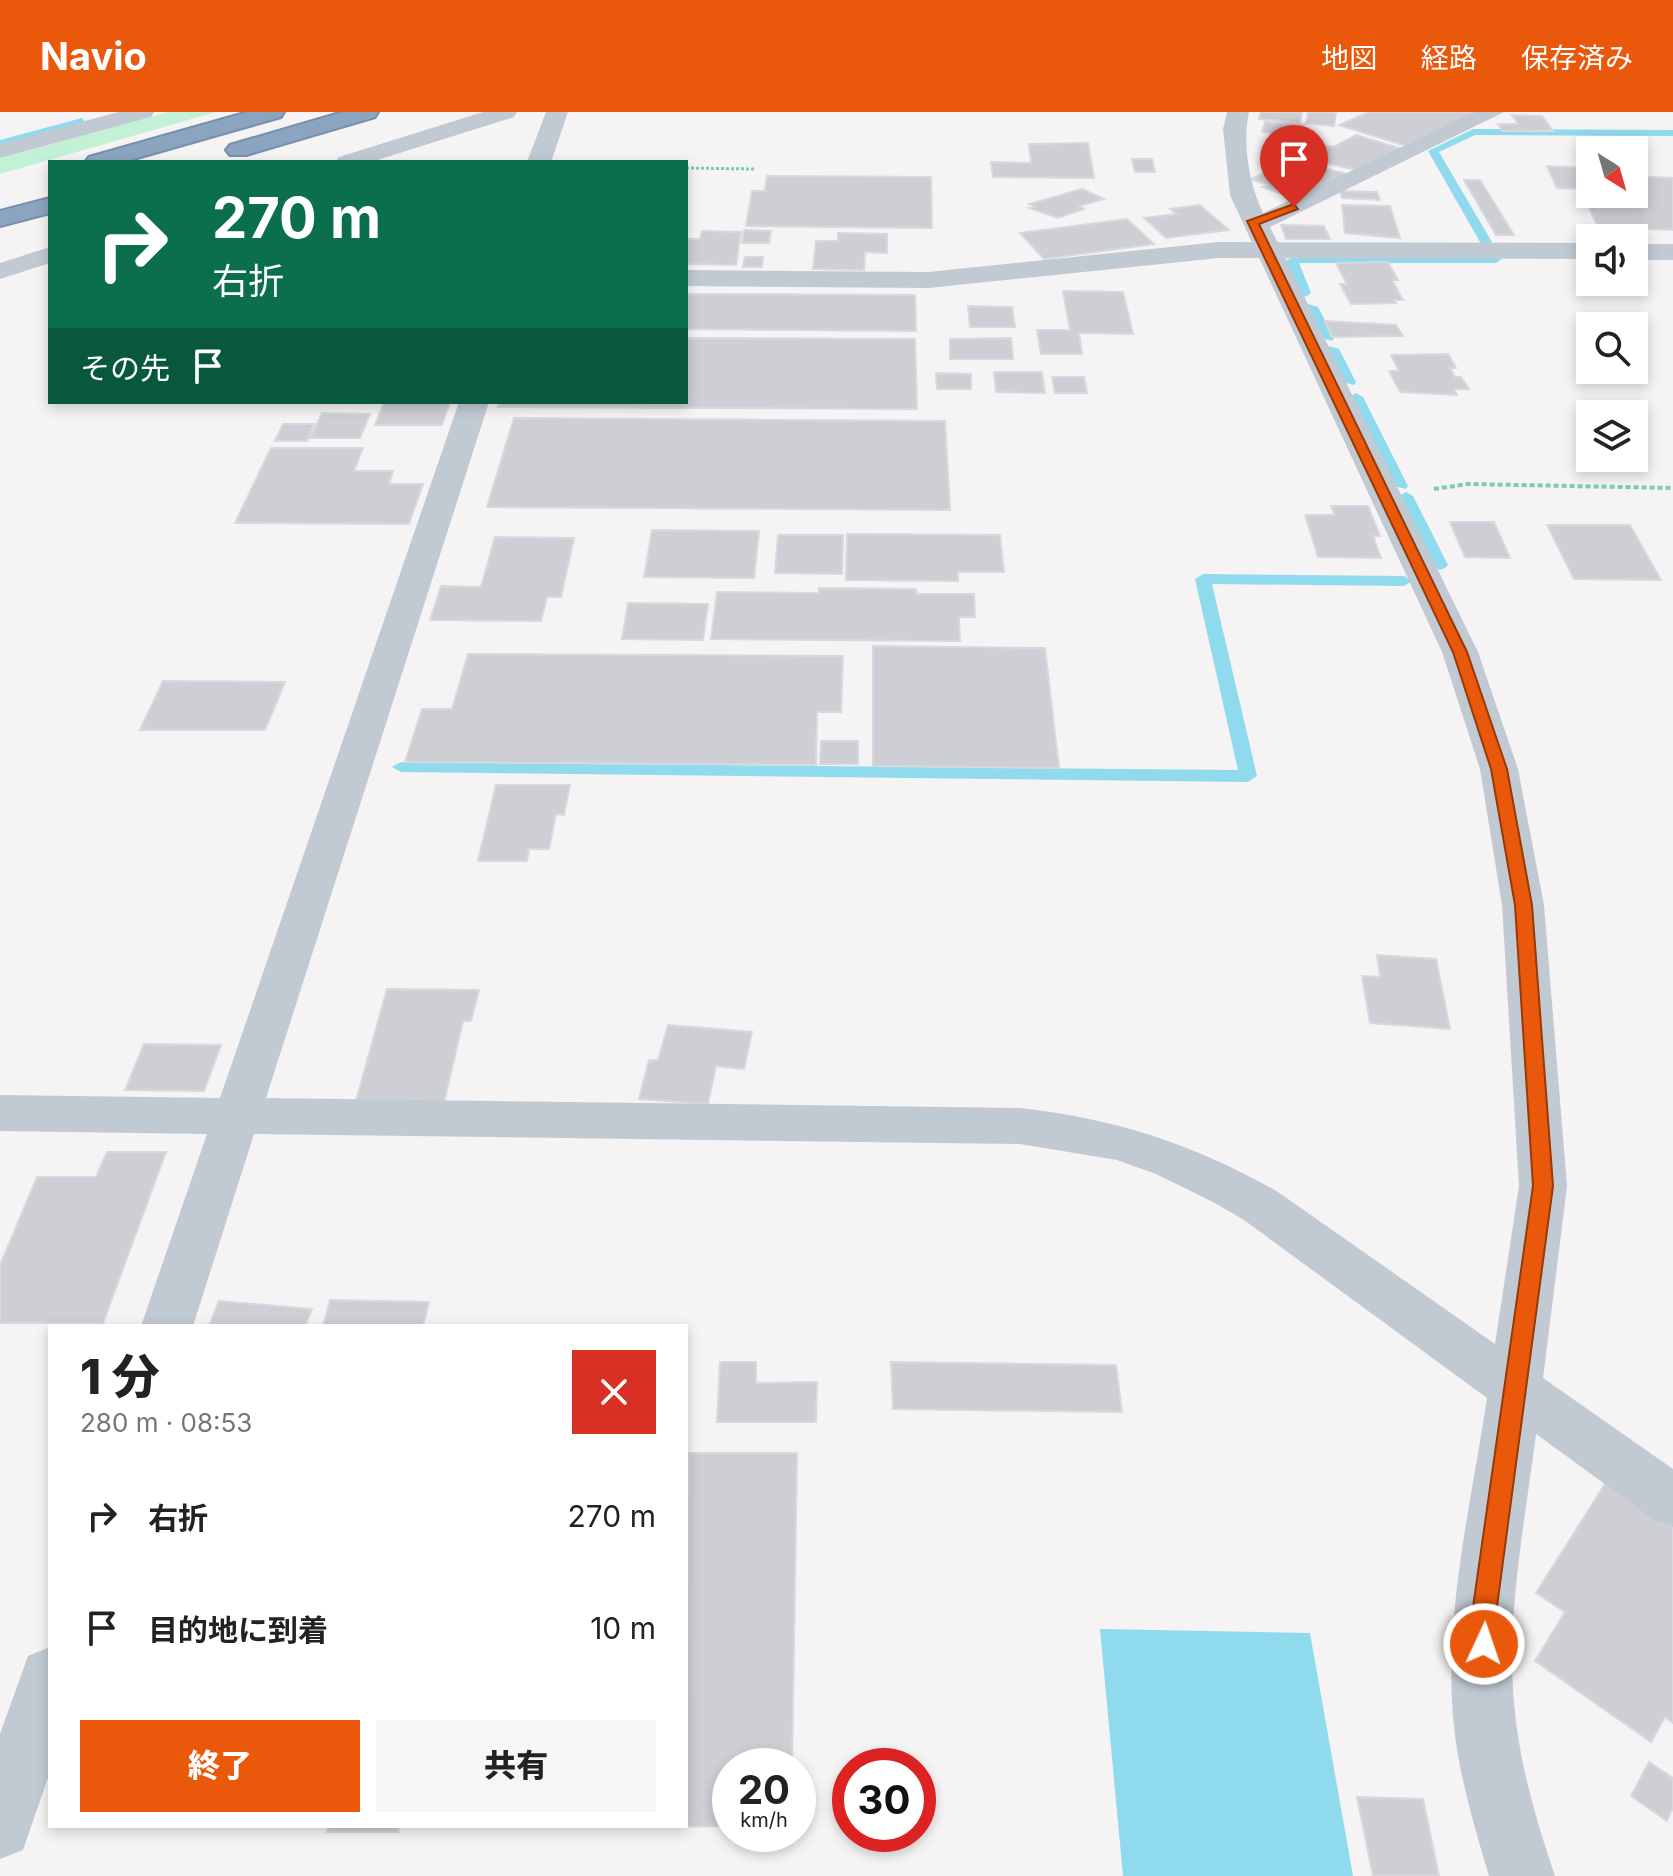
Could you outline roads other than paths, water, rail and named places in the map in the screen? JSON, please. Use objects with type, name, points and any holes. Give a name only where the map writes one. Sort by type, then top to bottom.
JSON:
[{"type":"highway","points":[[170,141],[266,112]]},
{"type":"highway","points":[[104,160],[273,112]]},
{"type":"highway","points":[[210,158],[367,112]]},
{"type":"highway","points":[[0,219],[48,206]]},
{"type":"street","points":[[353,160],[506,112]]},
{"type":"street","points":[[540,160],[557,112]]},
{"type":"street","points":[[1238,112],[1234,129],[1242,195],[1460,652],[1499,769],[1523,905],[1543,1186],[1484,1614],[1483,1703],[1498,1801],[1522,1876]]},
{"type":"street","points":[[1259,235],[1266,221],[1493,112]]},
{"type":"street","points":[[0,151],[128,114]]},
{"type":"street","points":[[688,278],[928,280],[1144,255],[1259,235],[1576,250]]},
{"type":"street","points":[[1648,252],[1673,252]]},
{"type":"street","points":[[1,270],[48,256]]},
{"type":"street","points":[[1,270],[48,271]]},
{"type":"street","points":[[168,1324],[473,404]]},
{"type":"street","points":[[0,1113],[1020,1126],[1082,1132],[1145,1147],[1204,1172],[1261,1206],[1673,1501]]},
{"type":"street","points":[[0,1827],[48,1683]]},
{"type":"water","points":[[1100,1629],[1310,1633],[1353,1876],[1123,1876]]},
{"type":"waterway","points":[[0,143],[82,121]]},
{"type":"waterway","points":[[1486,242],[1433,151],[1473,132],[1673,133]]},
{"type":"waterway","points":[[1305,293],[1290,262],[1297,259],[1496,259]]},
{"type":"waterway","points":[[1312,307],[1328,338]]},
{"type":"waterway","points":[[1333,349],[1349,382]]},
{"type":"waterway","points":[[1356,397],[1401,486]]},
{"type":"waterway","points":[[1406,496],[1440,565]]},
{"type":"waterway","points":[[401,767],[1248,776],[1203,579],[1404,581]]}]
